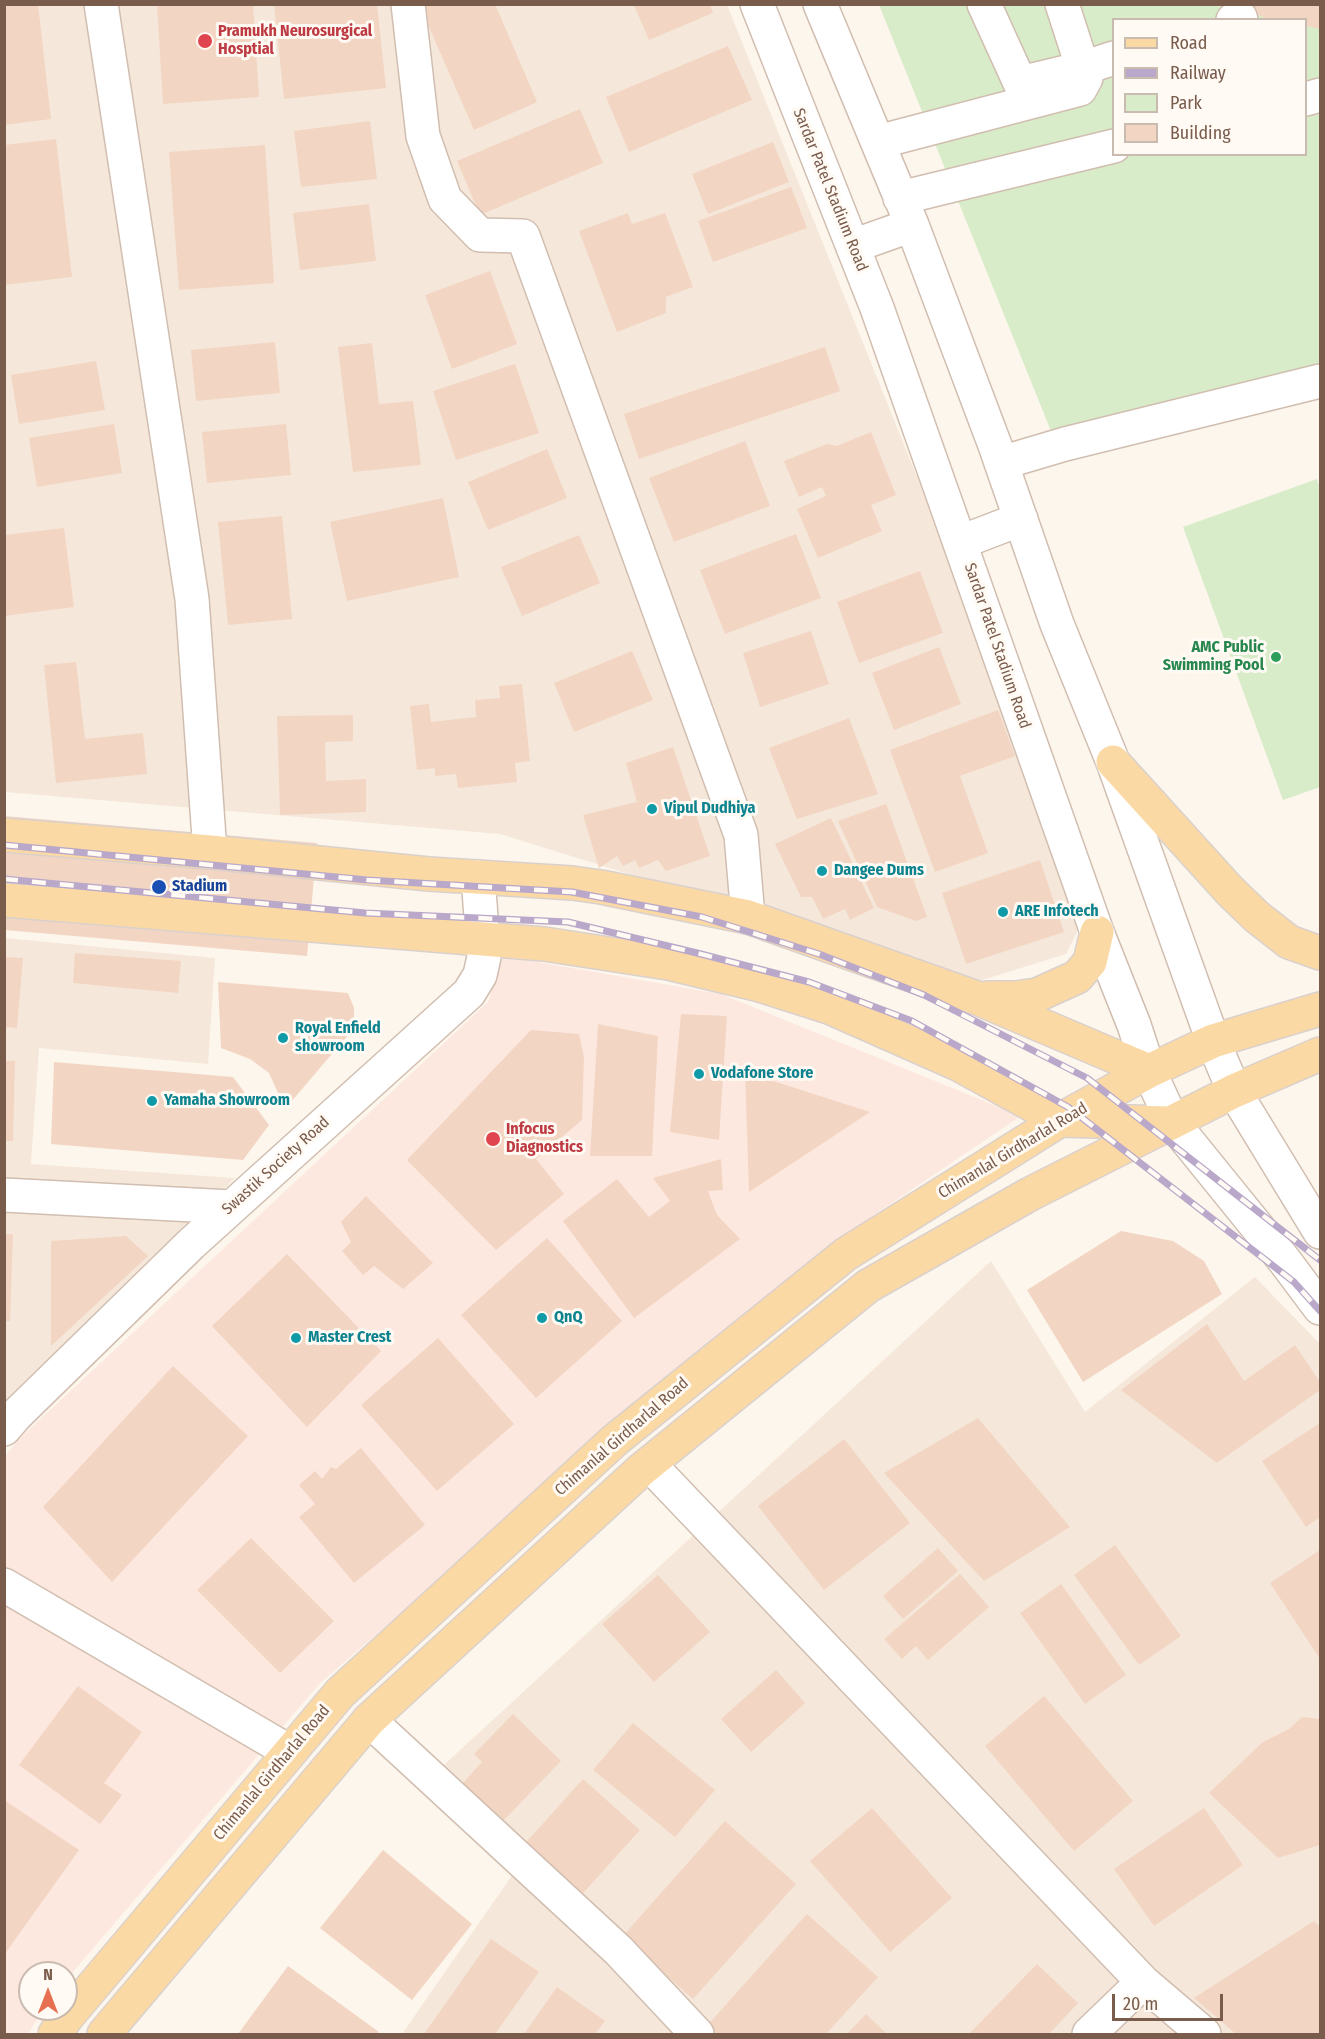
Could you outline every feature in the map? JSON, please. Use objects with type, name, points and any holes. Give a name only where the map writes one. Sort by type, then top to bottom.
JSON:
[{"type":"main road","points":[[1113,762],[1230,891],[1257,917],[1289,942],[1320,953]]},
{"type":"main road","points":[[4,835],[210,852],[429,874],[572,883],[748,917],[978,998],[1149,1071]]},
{"type":"main road","points":[[4,900],[483,938],[544,944],[668,963],[760,985],[829,1008],[947,1059],[1060,1120],[1173,1123]]},
{"type":"main road","points":[[978,998],[1015,998],[1037,995],[1077,977],[1090,963],[1097,932]]},
{"type":"main road","name":"Chimanlal Girdharlal Road","points":[[55,2034],[66,2018],[340,1693],[615,1440],[846,1254],[1060,1120],[1149,1071],[1213,1041],[1320,1009]]},
{"type":"main road","points":[[104,2034],[369,1720],[649,1464],[868,1286],[1030,1194],[1234,1091],[1320,1054]]},
{"type":"street","points":[[101,4],[192,599],[210,852]]},
{"type":"street","points":[[408,4],[423,136],[444,199],[480,235],[523,236],[741,835],[748,917]]},
{"type":"street","name":"Sardar Patel Stadium Road","points":[[756,4],[877,308],[1097,932],[1134,1025],[1149,1071],[1173,1123],[1320,1308]]},
{"type":"street","points":[[820,4],[906,212],[1001,463],[1057,624],[1113,762],[1213,1041],[1234,1091],[1320,1232]]},
{"type":"street","points":[[984,4],[1020,83],[1098,63]]},
{"type":"street","points":[[1062,4],[1098,63]]},
{"type":"street","points":[[878,142],[1080,89],[1098,63]]},
{"type":"street","points":[[852,246],[906,212],[1112,146]]},
{"type":"street","points":[[1001,463],[1065,444],[1320,381]]},
{"type":"street","points":[[961,542],[1021,519]]},
{"type":"street","name":"Swastik Society Road","points":[[4,1429],[231,1207],[469,993],[480,975],[484,957],[478,877]]},
{"type":"street","points":[[4,1196],[231,1207]]},
{"type":"street","points":[[649,1464],[1143,1982],[1204,2034]]},
{"type":"street","points":[[4,1585],[290,1752]]},
{"type":"street","points":[[369,1720],[618,1950],[697,2034]]},
{"type":"street","points":[[1089,2034],[1143,1982]]},
{"type":"shaded area","points":[[4,5],[727,5],[919,482],[1081,924],[1066,954],[976,982],[500,834],[5,792]]},
{"type":"shaded area","points":[[5,938],[215,958],[208,1064],[39,1048],[31,1164],[235,1178],[5,1410]]},
{"type":"shaded area","points":[[503,956],[721,994],[1021,1116],[834,1242],[320,1683],[78,1966],[78,1961],[18,1961],[18,2021],[36,2021],[28,2034],[4,2034],[4,1458],[18,1440],[488,1002]]},
{"type":"shaded area","points":[[991,1261],[1085,1412],[1255,1277],[1320,1344],[1320,2034],[402,2034],[513,1874],[420,1787]]},
{"type":"green space","points":[[879,5],[1320,5],[1320,391],[1055,441]]},
{"type":"green space","name":"AMC Public Swimming Pool","points":[[1317,479],[1320,489],[1320,787],[1283,800],[1183,527]]},
{"type":"building","points":[[4,4],[38,4],[51,119],[4,125]]},
{"type":"building","points":[[157,4],[253,4],[259,97],[163,104]]},
{"type":"building","points":[[274,4],[377,4],[386,88],[284,99]]},
{"type":"building","points":[[419,4],[495,4],[537,102],[474,130]]},
{"type":"building","points":[[1239,4],[1320,4],[1320,29],[1307,26],[1307,18],[1264,18]]},
{"type":"building","points":[[634,5],[710,5],[713,13],[649,40]]},
{"type":"building","points":[[728,46],[752,100],[629,152],[606,97]]},
{"type":"building","points":[[580,109],[603,163],[480,215],[457,161]]},
{"type":"building","points":[[370,121],[377,179],[301,187],[294,131]]},
{"type":"building","points":[[56,139],[72,277],[4,285],[4,145]]},
{"type":"building","points":[[773,142],[789,182],[708,214],[692,174]]},
{"type":"building","points":[[265,145],[274,283],[179,290],[169,152]]},
{"type":"building","points":[[791,187],[807,228],[713,262],[698,221]]},
{"type":"building","points":[[369,204],[376,261],[300,270],[293,213]]},
{"type":"building","points":[[628,213],[632,224],[665,213],[693,287],[666,297],[666,313],[617,332],[579,231]]},
{"type":"building","points":[[490,271],[517,344],[452,369],[425,295]]},
{"type":"building","points":[[275,342],[280,393],[196,401],[191,350]]},
{"type":"building","points":[[372,343],[379,404],[413,401],[421,465],[353,472],[338,347]]},
{"type":"building","points":[[825,347],[840,391],[639,459],[624,414]]},
{"type":"building","points":[[96,361],[105,410],[19,424],[11,375]]},
{"type":"building","points":[[515,364],[539,433],[456,460],[433,391]]},
{"type":"building","points":[[114,424],[122,473],[37,487],[29,438]]},
{"type":"building","points":[[286,424],[291,475],[207,483],[202,432]]},
{"type":"building","points":[[871,432],[896,495],[871,505],[882,531],[818,558],[797,509],[826,496],[822,487],[799,497],[784,461],[827,444],[837,446]]},
{"type":"building","points":[[745,441],[770,506],[674,542],[649,478]]},
{"type":"building","points":[[547,449],[567,498],[488,530],[468,482]]},
{"type":"building","points":[[443,498],[459,577],[347,601],[330,522]]},
{"type":"building","points":[[282,516],[292,619],[228,625],[218,522]]},
{"type":"building","points":[[64,528],[74,607],[4,616],[4,535]]},
{"type":"building","points":[[796,534],[821,598],[725,634],[700,570]]},
{"type":"building","points":[[579,535],[600,583],[522,616],[501,567]]},
{"type":"building","points":[[920,571],[943,633],[859,663],[837,602]]},
{"type":"building","points":[[811,631],[829,684],[760,707],[743,653]]},
{"type":"building","points":[[939,647],[961,704],[894,730],[872,673]]},
{"type":"building","points":[[632,651],[653,700],[574,732],[554,683]]},
{"type":"building","points":[[76,662],[85,739],[143,733],[147,774],[56,783],[44,665]]},
{"type":"building","points":[[522,684],[530,761],[515,763],[517,782],[458,788],[456,774],[435,776],[435,768],[417,770],[410,706],[429,704],[431,722],[476,717],[475,700],[500,698],[499,686]]},
{"type":"building","points":[[998,710],[1015,756],[960,776],[988,853],[935,872],[890,750]]},
{"type":"building","points":[[353,715],[353,741],[325,742],[326,781],[366,779],[366,812],[280,815],[277,716]]},
{"type":"building","points":[[849,718],[878,794],[797,819],[769,748]]},
{"type":"building","name":"Vipul Dudhiya","points":[[673,747],[710,856],[666,871],[658,860],[639,868],[635,860],[623,866],[617,856],[599,868],[583,815],[637,802],[626,763]]},
{"type":"building","points":[[886,804],[927,917],[916,921],[877,907],[838,821]]},
{"type":"building","name":"Stadium","points":[[4,816],[317,843],[307,956],[4,930]]},
{"type":"building","name":"Dangee Dums","points":[[831,818],[874,908],[850,920],[845,909],[823,919],[812,897],[801,897],[775,844]]},
{"type":"building","name":"ARE Infotech","points":[[1040,860],[1064,932],[966,964],[942,893]]},
{"type":"building","points":[[75,953],[181,961],[178,993],[73,983]]},
{"type":"building","points":[[4,957],[23,958],[17,1028],[4,1027]]},
{"type":"building","name":"Royal Enfield showroom","points":[[218,982],[348,993],[354,1008],[354,1028],[285,1109],[269,1073],[250,1059],[221,1048]]},
{"type":"building","name":"Vodafone Store","points":[[681,1014],[727,1016],[719,1140],[670,1132]]},
{"type":"building","points":[[598,1024],[658,1036],[652,1156],[590,1156]]},
{"type":"building","name":"Infocus Diagnostics","points":[[531,1030],[579,1034],[584,1057],[582,1120],[536,1159],[564,1194],[496,1250],[407,1160]]},
{"type":"building","points":[[4,1061],[15,1061],[13,1141],[4,1141]]},
{"type":"building","name":"Yamaha Showroom","points":[[54,1062],[233,1077],[269,1125],[243,1160],[51,1144]]},
{"type":"building","points":[[745,1072],[870,1112],[749,1192]]},
{"type":"building","points":[[721,1159],[723,1190],[708,1191],[717,1215],[740,1239],[634,1318],[563,1221],[617,1179],[649,1217],[670,1201],[653,1178]]},
{"type":"building","points":[[366,1196],[433,1263],[403,1289],[374,1266],[363,1275],[342,1251],[351,1242],[341,1222]]},
{"type":"building","points":[[1121,1231],[1173,1241],[1204,1261],[1222,1294],[1083,1382],[1027,1290]]},
{"type":"building","points":[[4,1234],[13,1234],[10,1321],[4,1321]]},
{"type":"building","points":[[126,1236],[148,1256],[51,1346],[51,1241]]},
{"type":"building","name":"QnQ","points":[[547,1238],[622,1321],[536,1398],[461,1315]]},
{"type":"building","name":"Master Crest","points":[[287,1254],[381,1351],[307,1427],[212,1326]]},
{"type":"building","points":[[1207,1324],[1244,1381],[1295,1345],[1320,1382],[1320,1390],[1217,1463],[1121,1390]]},
{"type":"building","points":[[438,1338],[514,1424],[437,1491],[361,1405]]},
{"type":"building","points":[[173,1366],[248,1436],[112,1582],[43,1507]]},
{"type":"building","points":[[978,1418],[1070,1527],[984,1581],[884,1473]]},
{"type":"building","points":[[1320,1423],[1320,1517],[1306,1527],[1262,1461]]},
{"type":"building","points":[[844,1439],[910,1523],[824,1590],[758,1506]]},
{"type":"building","points":[[361,1448],[425,1525],[354,1583],[299,1517],[315,1504],[299,1485],[315,1471],[322,1479],[331,1467],[336,1469]]},
{"type":"building","points":[[251,1538],[334,1621],[280,1673],[197,1590]]},
{"type":"building","points":[[1115,1545],[1181,1636],[1139,1665],[1074,1575]]},
{"type":"building","points":[[938,1548],[958,1571],[903,1619],[883,1596]]},
{"type":"building","points":[[1320,1550],[1320,1659],[1270,1583]]},
{"type":"building","points":[[960,1574],[989,1607],[928,1660],[916,1646],[902,1659],[884,1639]]},
{"type":"building","points":[[658,1575],[710,1632],[654,1682],[602,1624]]},
{"type":"building","points":[[1061,1584],[1126,1675],[1085,1704],[1020,1613]]},
{"type":"building","points":[[776,1670],[805,1703],[751,1752],[721,1719]]},
{"type":"building","points":[[78,1686],[142,1732],[104,1783],[122,1795],[100,1824],[19,1765]]},
{"type":"building","points":[[1044,1696],[1133,1801],[1074,1851],[985,1746]]},
{"type":"building","points":[[513,1714],[561,1761],[503,1821],[463,1783],[482,1762],[474,1754]]},
{"type":"building","points":[[1302,1717],[1320,1719],[1320,1845],[1278,1858],[1209,1793],[1263,1742],[1289,1729]]},
{"type":"building","points":[[633,1723],[715,1790],[675,1837],[593,1770]]},
{"type":"building","points":[[583,1779],[640,1830],[575,1902],[519,1850]]},
{"type":"building","points":[[4,1800],[79,1850],[4,1955]]},
{"type":"building","points":[[872,1808],[952,1898],[890,1952],[810,1861]]},
{"type":"building","points":[[1204,1808],[1243,1865],[1154,1926],[1114,1869]]},
{"type":"building","points":[[725,1821],[796,1884],[693,1999],[622,1937]]},
{"type":"building","points":[[383,1850],[472,1924],[412,2000],[320,1928]]},
{"type":"building","points":[[807,1914],[878,1977],[826,2034],[710,2034],[704,2029]]},
{"type":"building","points":[[1314,1921],[1320,1927],[1320,2034],[1236,2034],[1194,1998]]},
{"type":"building","points":[[491,1939],[539,1972],[495,2034],[424,2034]]},
{"type":"building","points":[[1037,1964],[1078,2003],[1049,2034],[969,2034]]},
{"type":"building","points":[[288,1966],[379,2032],[377,2034],[238,2034]]},
{"type":"building","points":[[557,1987],[605,2021],[595,2034],[524,2034]]},
{"type":"building","points":[[866,2014],[887,2034],[847,2034]]},
{"type":"railway","points":[[4,845],[367,880],[572,892],[702,917],[819,954],[924,995],[1087,1078],[1320,1260]]},
{"type":"railway","points":[[4,879],[365,913],[568,922],[809,982],[912,1021],[1068,1107],[1294,1282],[1320,1311]]},
{"type":"place","name":"Pramukh Neurosurgical Hosptial","points":[[205,41]]},
{"type":"place","name":"AMC Public Swimming Pool","points":[[1276,657]]},
{"type":"place","name":"Vipul Dudhiya","points":[[652,809]]},
{"type":"place","name":"Dangee Dums","points":[[822,871]]},
{"type":"place","name":"Stadium","points":[[159,887]]},
{"type":"place","name":"ARE Infotech","points":[[1003,912]]},
{"type":"place","name":"Royal Enfield showroom","points":[[283,1038]]},
{"type":"place","name":"Vodafone Store","points":[[699,1074]]},
{"type":"place","name":"Yamaha Showroom","points":[[152,1101]]},
{"type":"place","name":"Infocus Diagnostics","points":[[493,1139]]},
{"type":"place","name":"QnQ","points":[[542,1318]]},
{"type":"place","name":"Master Crest","points":[[296,1338]]}]
